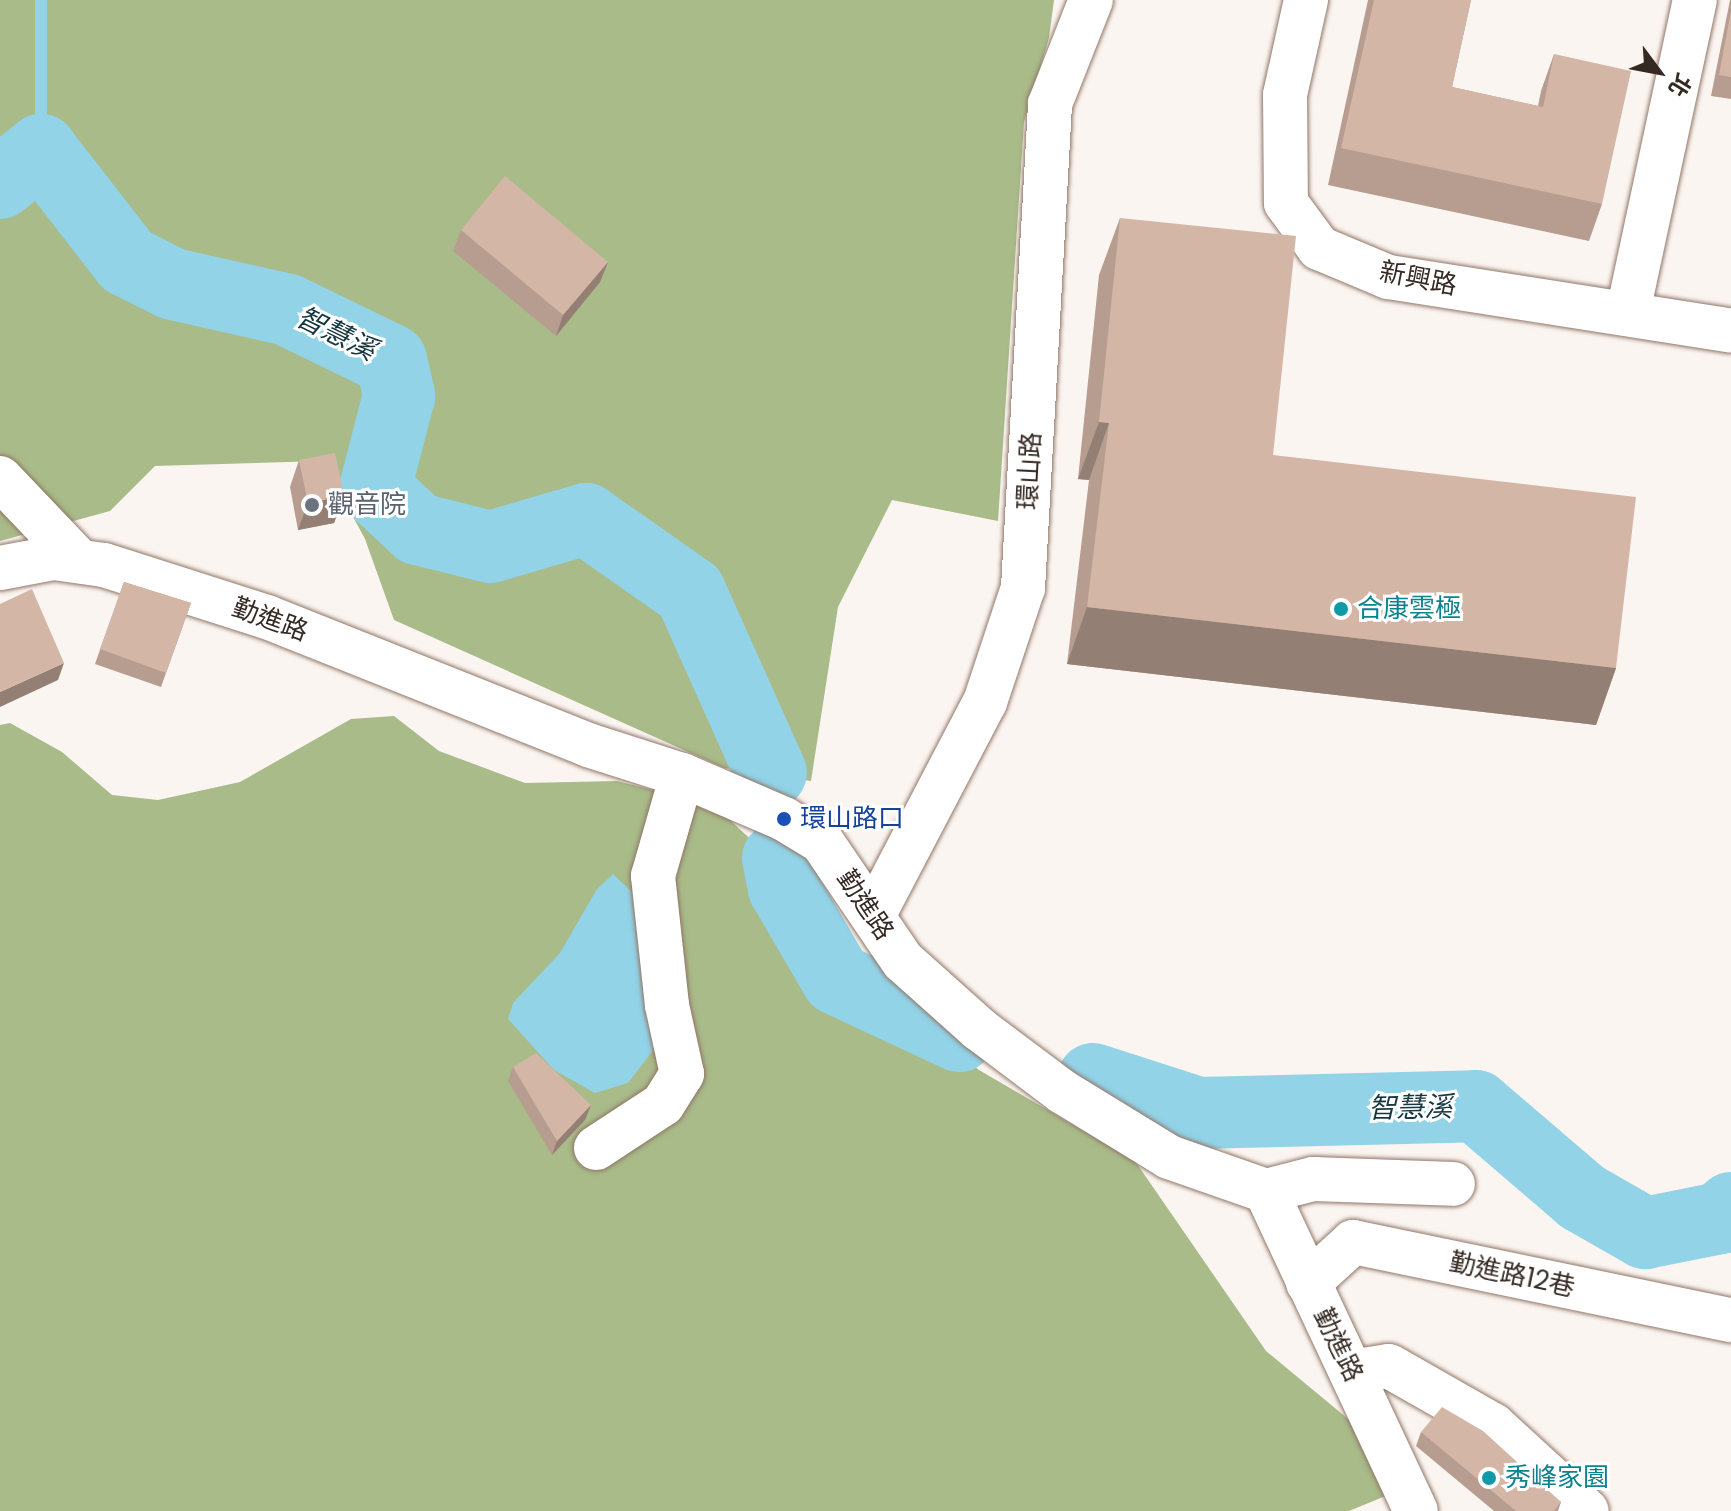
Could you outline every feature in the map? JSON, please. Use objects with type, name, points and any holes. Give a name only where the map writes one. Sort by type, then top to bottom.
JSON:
[{"type":"street","name":"環山路","points":[[873,916],[985,702],[1023,588],[1050,104],[1091,0]]},
{"type":"street","name":"新興路","points":[[1306,0],[1285,95],[1286,203],[1319,248],[1388,277],[1628,312],[1731,331]]},
{"type":"street","points":[[1628,312],[1695,0]]},
{"type":"street","points":[[0,478],[79,561]]},
{"type":"street","name":"勤進路","points":[[0,568],[54,558],[79,561],[267,617],[588,745],[682,775],[784,819],[822,842],[903,961],[979,1029],[1063,1092],[1169,1157],[1266,1191],[1416,1511]]},
{"type":"street","points":[[596,1148],[663,1104],[682,1074],[667,1005],[653,876],[682,775]]},
{"type":"street","points":[[1266,1191],[1313,1179],[1453,1184]]},
{"type":"street","name":"勤進路12巷","points":[[1308,1283],[1353,1242],[1731,1320]]},
{"type":"street","points":[[1351,1372],[1389,1366],[1493,1425],[1587,1511]]},
{"type":"green space","points":[[0,0],[1054,0],[1049,38],[1024,122],[998,521],[892,500],[838,607],[811,781],[724,768],[394,620],[365,539],[323,461],[155,466],[110,511],[0,541]]},
{"type":"green space","points":[[394,716],[439,751],[525,783],[617,781],[701,802],[730,820],[818,902],[868,981],[979,1070],[1135,1161],[1266,1351],[1353,1423],[1388,1495],[1349,1511],[0,1511],[0,725],[10,723],[62,752],[112,795],[158,800],[240,782],[351,719]]},
{"type":"water","points":[[613,874],[638,898],[657,1045],[628,1083],[595,1093],[554,1070],[508,1019],[513,1003],[560,953],[597,889]]},
{"type":"building","points":[[1374,0],[1471,0],[1452,87],[1543,107],[1554,54],[1631,71],[1602,204],[1341,148]]},
{"type":"building","points":[[1731,11],[1731,77],[1719,75]]},
{"type":"building","points":[[505,176],[608,262],[563,315],[461,230]]},
{"type":"building","points":[[1120,218],[1296,236],[1273,455],[1636,497],[1616,668],[1087,607],[1109,423],[1099,422]]},
{"type":"building","points":[[335,453],[344,496],[308,503],[299,460]]},
{"type":"building","points":[[124,582],[191,603],[166,673],[100,649]]},
{"type":"building","points":[[32,589],[64,663],[0,692],[0,604]]},
{"type":"building","points":[[536,1053],[591,1105],[557,1141],[513,1067]]},
{"type":"building","name":"秀峰家園","points":[[1442,1407],[1483,1431],[1561,1502],[1554,1511],[1516,1511],[1421,1432]]},
{"type":"waterway","points":[[41,0],[41,150]]},
{"type":"waterway","name":"智慧溪","points":[[0,183],[41,150],[127,261],[173,284],[288,310],[391,360],[399,396],[375,489],[418,529],[490,547],[586,519],[690,592],[771,773]]},
{"type":"waterway","name":"智慧溪","points":[[778,858],[784,888],[837,979],[959,1036]]},
{"type":"waterway","name":"智慧溪","points":[[1093,1079],[1198,1113],[1476,1106],[1582,1197],[1645,1233],[1720,1218],[1731,1208]]},
{"type":"place","name":"觀音院","points":[[312,505]]},
{"type":"place","name":"合康雲極","points":[[1341,609]]},
{"type":"place","name":"環山路口","points":[[784,819]]},
{"type":"place","name":"秀峰家園","points":[[1489,1478]]}]
